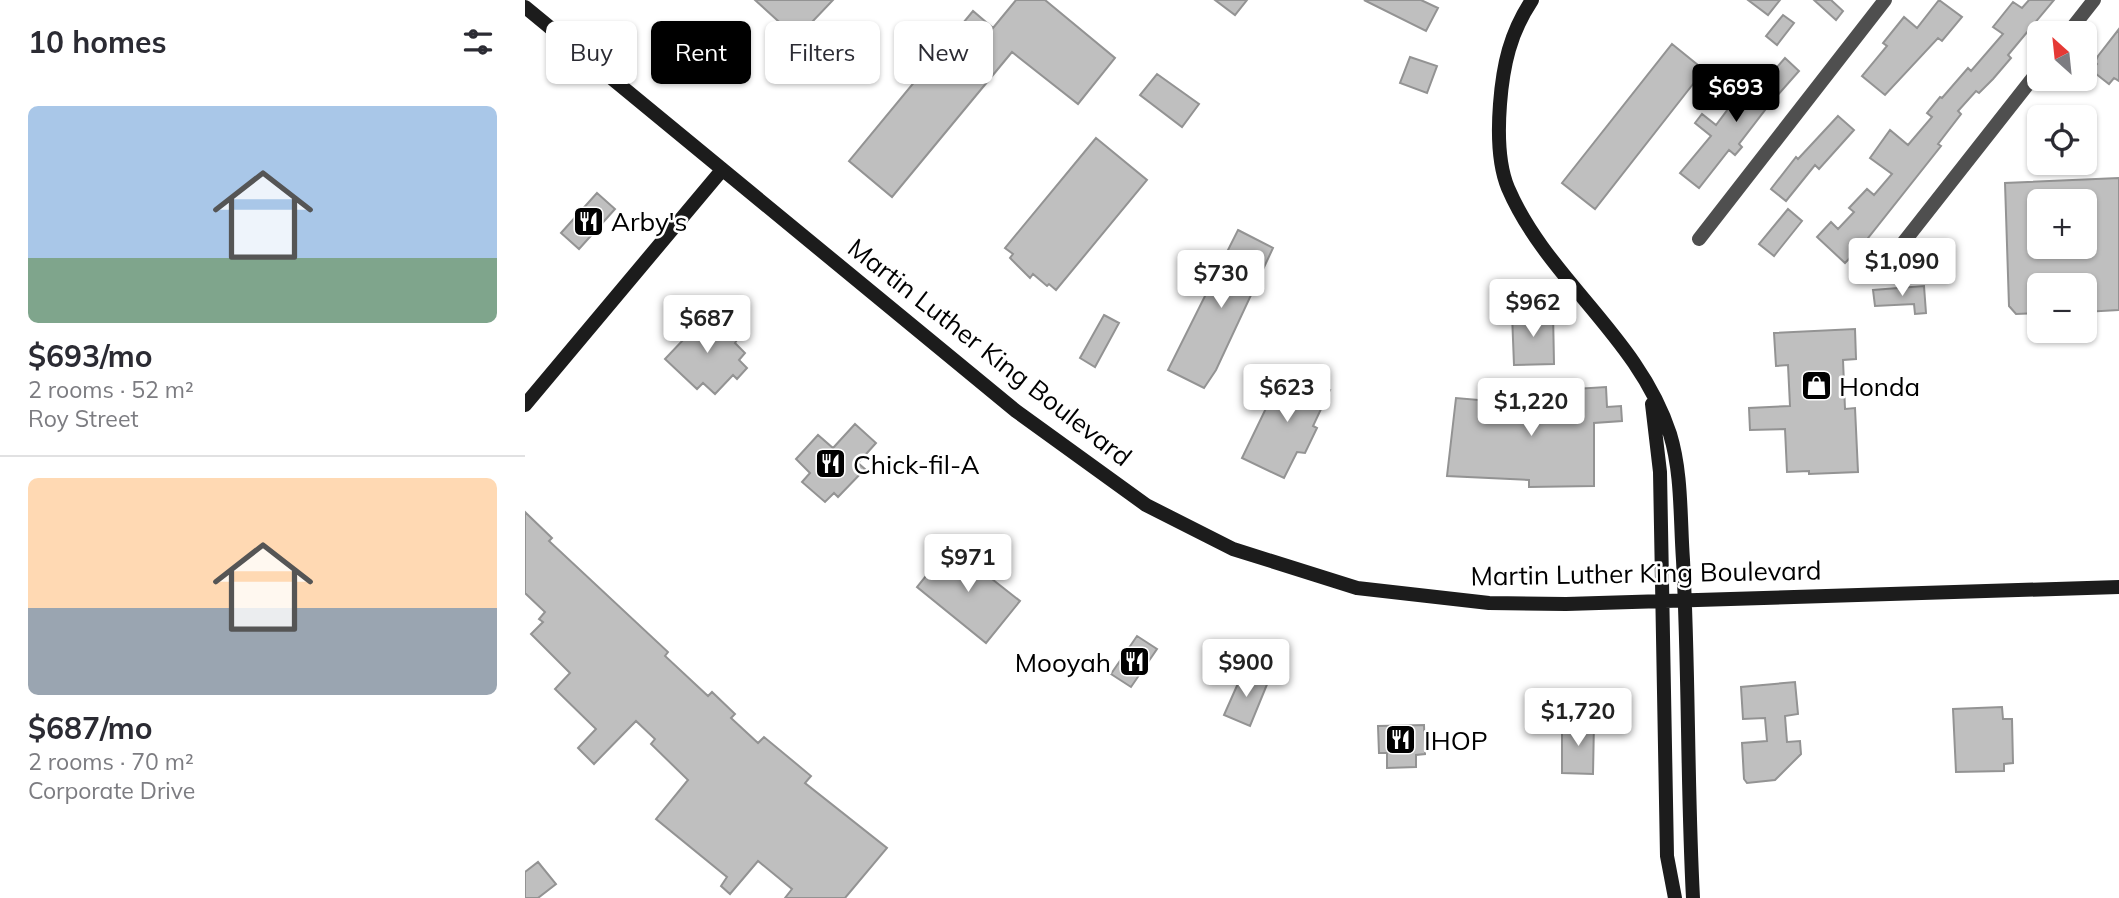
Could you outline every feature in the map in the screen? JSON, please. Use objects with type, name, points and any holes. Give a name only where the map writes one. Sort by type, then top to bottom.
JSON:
[{"type":"main road","points":[[1532,0],[1519,20],[1502,70],[1497,132],[1507,185],[1533,236],[1624,348],[1648,384],[1670,434],[1677,463],[1685,600],[1693,898]]},
{"type":"main road","name":"Martin Luther King Boulevard","points":[[525,7],[957,363],[1055,440],[1146,505],[1233,549],[1357,588],[1406,596],[1489,603],[1663,601],[2119,587]]},
{"type":"main road","points":[[525,405],[722,170]]},
{"type":"main road","points":[[1648,384],[1660,472],[1667,856],[1675,898]]},
{"type":"street","points":[[1699,239],[1885,0]]},
{"type":"street","points":[[2077,21],[2094,0]]},
{"type":"street","points":[[1892,257],[2027,85]]},
{"type":"building","points":[[755,0],[833,0],[813,21],[778,21]]},
{"type":"building","points":[[1016,0],[1045,0],[1115,58],[1078,104],[1012,52],[993,75],[993,28]]},
{"type":"building","points":[[1215,0],[1247,0],[1235,15]]},
{"type":"building","points":[[1364,0],[1421,0],[1438,8],[1426,31]]},
{"type":"building","points":[[1748,0],[1780,0],[1768,15]]},
{"type":"building","points":[[1814,0],[1831,0],[1843,11],[1836,20]]},
{"type":"building","points":[[1939,0],[1962,17],[1942,41],[1938,38],[1885,95],[1862,76],[1887,46],[1883,43],[1904,17],[1917,28]]},
{"type":"building","points":[[2029,0],[2054,0],[2036,21],[2027,21],[2027,32],[2008,55],[2011,58],[1979,93],[1976,91],[1958,111],[1961,114],[1938,144],[1941,146],[1845,263],[1817,237],[1831,222],[1838,229],[1854,212],[1849,208],[1867,189],[1874,195],[1892,174],[1870,158],[1890,130],[1908,145],[1932,117],[1927,113],[1940,97],[1942,98],[1968,68],[1971,71],[2003,34],[1993,27],[2013,2],[2022,8]]},
{"type":"building","points":[[973,11],[985,21],[965,21]]},
{"type":"building","points":[[1783,15],[1794,23],[1777,45],[1766,36]]},
{"type":"building","points":[[2119,29],[2119,81],[2114,78],[2109,84],[2097,75],[2098,56]]},
{"type":"building","points":[[1672,44],[1704,70],[1595,209],[1562,183]]},
{"type":"building","points":[[1410,57],[1437,66],[1427,93],[1400,83]]},
{"type":"building","points":[[1785,58],[1799,71],[1739,144],[1742,147],[1735,155],[1729,150],[1699,188],[1680,173],[1711,136],[1695,123],[1702,114],[1716,125],[1746,85],[1755,92]]},
{"type":"building","points":[[1157,74],[1199,104],[1182,127],[1140,95]]},
{"type":"building","points":[[913,84],[986,84],[892,197],[849,161]]},
{"type":"building","points":[[1838,116],[1854,130],[1819,169],[1815,165],[1786,201],[1771,189],[1796,157],[1798,159]]},
{"type":"building","points":[[1096,138],[1147,180],[1056,290],[1033,274],[1030,278],[1010,258],[1013,254],[1005,248]]},
{"type":"building","points":[[2119,178],[2119,310],[2097,311],[2097,273],[2027,273],[2027,314],[2016,314],[2009,306],[2005,183]]},
{"type":"building","name":"Arby's","points":[[597,193],[615,209],[579,249],[561,233]]},
{"type":"building","points":[[1788,209],[1802,221],[1774,256],[1759,244]]},
{"type":"building","points":[[1238,230],[1273,248],[1216,370],[1204,388],[1168,370]]},
{"type":"building","points":[[1924,286],[1926,313],[1915,314],[1914,304],[1875,306],[1873,290]]},
{"type":"building","points":[[702,311],[737,340],[735,343],[745,353],[739,360],[747,368],[737,379],[733,375],[715,394],[703,383],[697,389],[665,359],[685,338],[681,334]]},
{"type":"building","points":[[1553,312],[1554,364],[1514,365],[1512,314]]},
{"type":"building","points":[[1104,315],[1119,323],[1095,367],[1080,358]]},
{"type":"building","name":"Honda","points":[[1855,329],[1856,359],[1843,360],[1845,409],[1855,408],[1858,472],[1787,472],[1785,429],[1750,430],[1749,408],[1790,406],[1788,365],[1776,366],[1774,333]]},
{"type":"building","points":[[1285,369],[1330,390],[1313,426],[1317,428],[1305,453],[1297,452],[1284,478],[1242,458]]},
{"type":"building","points":[[1606,387],[1607,407],[1621,406],[1622,421],[1594,423],[1594,486],[1529,487],[1529,480],[1447,476],[1456,398],[1544,403],[1543,391]]},
{"type":"building","name":"Chick-fil-A","points":[[855,424],[876,443],[858,463],[865,469],[838,497],[834,493],[825,502],[802,482],[810,473],[796,459],[818,435],[833,448]]},
{"type":"building","points":[[525,512],[552,538],[549,541],[668,652],[665,656],[708,696],[712,692],[735,714],[731,718],[758,743],[764,737],[811,776],[805,783],[887,848],[845,898],[785,898],[792,889],[758,861],[730,894],[721,886],[727,877],[656,819],[688,780],[651,744],[655,739],[636,721],[594,764],[578,748],[596,729],[555,689],[570,673],[531,634],[543,622],[539,619],[545,612],[525,593]]},
{"type":"building","points":[[950,546],[1020,601],[986,643],[917,587]]},
{"type":"building","name":"Mooyah","points":[[1137,636],[1157,649],[1131,687],[1111,674]]},
{"type":"building","points":[[1243,672],[1268,682],[1250,726],[1224,715]]},
{"type":"building","points":[[1795,682],[1798,714],[1785,716],[1787,742],[1800,741],[1801,754],[1775,780],[1747,783],[1744,779],[1742,743],[1767,741],[1765,718],[1743,719],[1741,687]]},
{"type":"building","points":[[2002,707],[2003,719],[2012,719],[2013,763],[2004,764],[2004,771],[1956,772],[1953,709]]},
{"type":"building","points":[[1562,722],[1594,722],[1593,774],[1562,773]]},
{"type":"building","name":"IHOP","points":[[1424,725],[1425,754],[1416,755],[1416,767],[1387,768],[1387,753],[1379,753],[1378,726]]},
{"type":"building","points":[[538,862],[556,884],[538,898],[525,898],[525,872]]},
{"type":"place","name":"Arby's","points":[[588,221]]},
{"type":"place","name":"Honda","points":[[1816,386]]},
{"type":"place","name":"Chick-fil-A","points":[[830,464]]},
{"type":"place","name":"Mooyah","points":[[1134,662]]},
{"type":"place","name":"IHOP","points":[[1401,740]]}]
